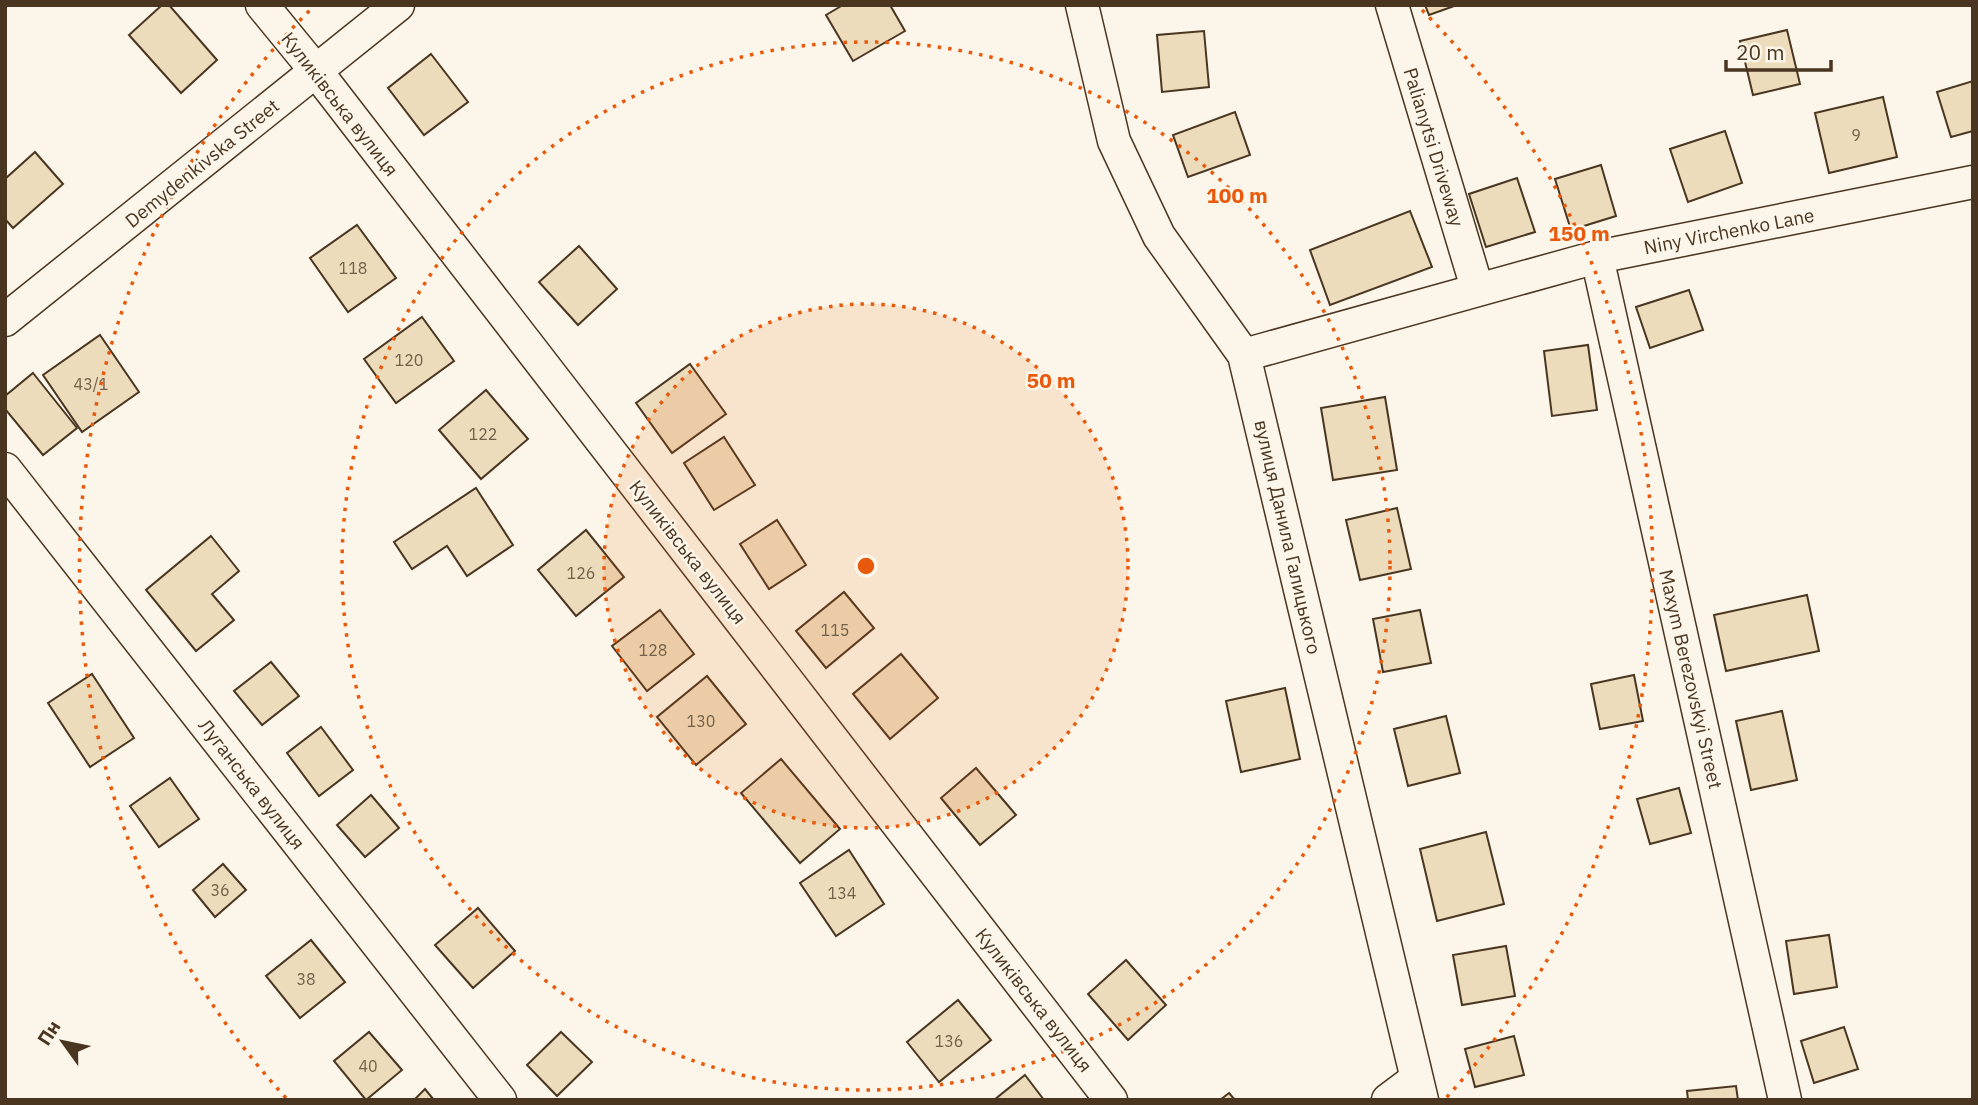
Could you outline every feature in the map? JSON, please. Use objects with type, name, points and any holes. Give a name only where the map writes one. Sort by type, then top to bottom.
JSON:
[{"type":"street","name":"Куликівська вулиця","points":[[262,5],[316,71],[1111,1100]]},
{"type":"street","name":"Demydenkivska Street","points":[[5,320],[398,5]]},
{"type":"street","name":"вулиця Данила Галицького","points":[[1082,5],[1114,142],[1159,236],[1244,355],[1419,1089]]},
{"type":"street","name":"Palianytsi Driveway","points":[[1392,5],[1477,288]]},
{"type":"street","name":"Niny Virchenko Lane","points":[[1244,355],[1477,288],[1597,257],[1973,182]]},
{"type":"street","name":"Maxym Berezovskyi Street","points":[[1597,257],[1785,1100]]},
{"type":"street","name":"Луганська вулиця","points":[[5,468],[500,1100]]},
{"type":"street","points":[[1388,1100],[1419,1089]]},
{"type":"building","points":[[162,5],[169,5],[217,60],[181,93],[129,35]]},
{"type":"building","points":[[843,5],[890,5],[905,31],[853,61],[826,15]]},
{"type":"building","points":[[1425,5],[1457,5],[1429,15]]},
{"type":"building","points":[[1787,30],[1800,84],[1753,95],[1740,41]]},
{"type":"building","points":[[1204,31],[1209,87],[1162,92],[1157,35]]},
{"type":"building","points":[[431,54],[468,102],[424,135],[388,88]]},
{"type":"building","points":[[1973,81],[1973,131],[1951,137],[1937,92]]},
{"type":"building","points":[[1883,97],[1897,157],[1829,173],[1815,113]]},
{"type":"building","points":[[1235,112],[1250,155],[1188,177],[1173,135]]},
{"type":"building","points":[[1725,131],[1742,183],[1688,202],[1670,149]]},
{"type":"building","points":[[35,152],[63,184],[13,228],[5,219],[5,179]]},
{"type":"building","points":[[1601,165],[1616,216],[1571,230],[1555,179]]},
{"type":"building","points":[[1517,178],[1535,232],[1486,247],[1469,194]]},
{"type":"building","points":[[1410,211],[1432,267],[1330,305],[1310,250]]},
{"type":"building","points":[[357,225],[396,278],[348,312],[310,258]]},
{"type":"building","points":[[579,246],[617,289],[578,325],[539,282]]},
{"type":"building","points":[[1689,290],[1703,330],[1650,348],[1636,307]]},
{"type":"building","points":[[422,317],[454,361],[396,403],[364,359]]},
{"type":"building","points":[[100,335],[139,392],[82,432],[43,375]]},
{"type":"building","points":[[1588,345],[1597,410],[1552,416],[1544,351]]},
{"type":"building","points":[[690,364],[726,414],[672,453],[636,403]]},
{"type":"building","points":[[33,373],[77,428],[43,455],[5,409],[5,396]]},
{"type":"building","points":[[486,390],[528,439],[481,479],[439,430]]},
{"type":"building","points":[[1385,397],[1397,470],[1333,480],[1321,408]]},
{"type":"building","points":[[724,437],[755,485],[714,510],[684,463]]},
{"type":"building","points":[[476,488],[513,545],[467,576],[447,546],[412,569],[394,542]]},
{"type":"building","points":[[1397,508],[1411,569],[1360,580],[1346,520]]},
{"type":"building","points":[[777,520],[806,565],[769,589],[740,544]]},
{"type":"building","points":[[586,530],[624,577],[576,616],[538,570]]},
{"type":"building","points":[[211,536],[239,571],[212,594],[234,620],[196,651],[146,590]]},
{"type":"building","points":[[844,592],[874,628],[826,668],[796,631]]},
{"type":"building","points":[[1807,595],[1819,651],[1726,671],[1714,615]]},
{"type":"building","points":[[660,610],[694,654],[647,691],[612,646]]},
{"type":"building","points":[[1420,610],[1431,663],[1383,672],[1373,619]]},
{"type":"building","points":[[901,654],[938,698],[890,739],[853,694]]},
{"type":"building","points":[[271,662],[299,696],[262,725],[234,691]]},
{"type":"building","points":[[92,674],[134,738],[90,767],[48,703]]},
{"type":"building","points":[[1634,675],[1643,721],[1600,729],[1591,684]]},
{"type":"building","points":[[707,676],[746,724],[696,765],[657,717]]},
{"type":"building","points":[[1285,688],[1300,759],[1241,772],[1226,701]]},
{"type":"building","points":[[1782,711],[1797,780],[1751,790],[1736,721]]},
{"type":"building","points":[[1446,716],[1460,773],[1408,786],[1394,729]]},
{"type":"building","points":[[321,727],[353,770],[319,796],[287,753]]},
{"type":"building","points":[[781,759],[840,829],[800,863],[741,793]]},
{"type":"building","points":[[976,768],[1016,815],[980,845],[941,798]]},
{"type":"building","points":[[170,778],[199,819],[159,847],[130,806]]},
{"type":"building","points":[[1679,788],[1691,833],[1650,844],[1637,799]]},
{"type":"building","points":[[371,795],[399,828],[365,857],[337,825]]},
{"type":"building","points":[[1486,832],[1504,904],[1437,921],[1420,849]]},
{"type":"building","points":[[849,850],[884,904],[836,936],[800,883]]},
{"type":"building","points":[[223,864],[246,890],[215,917],[193,890]]},
{"type":"building","points":[[478,908],[515,951],[473,988],[435,945]]},
{"type":"building","points":[[1829,935],[1837,987],[1794,994],[1786,941]]},
{"type":"building","points":[[311,940],[345,982],[300,1018],[266,976]]},
{"type":"building","points":[[1506,946],[1515,996],[1462,1005],[1453,955]]},
{"type":"building","points":[[1126,960],[1166,1005],[1128,1040],[1088,994]]},
{"type":"building","points":[[958,1000],[991,1040],[939,1082],[907,1042]]},
{"type":"building","points":[[1844,1027],[1858,1069],[1814,1083],[1801,1041]]},
{"type":"building","points":[[369,1032],[402,1070],[366,1100],[334,1061]]},
{"type":"building","points":[[561,1032],[592,1062],[557,1096],[527,1065]]},
{"type":"building","points":[[1514,1036],[1524,1075],[1475,1087],[1465,1049]]},
{"type":"building","points":[[1025,1075],[1044,1100],[994,1100]]},
{"type":"building","points":[[1736,1086],[1738,1100],[1688,1100],[1687,1091]]},
{"type":"building","points":[[425,1089],[434,1100],[414,1100]]},
{"type":"building","points":[[1229,1093],[1235,1100],[1220,1100]]}]
